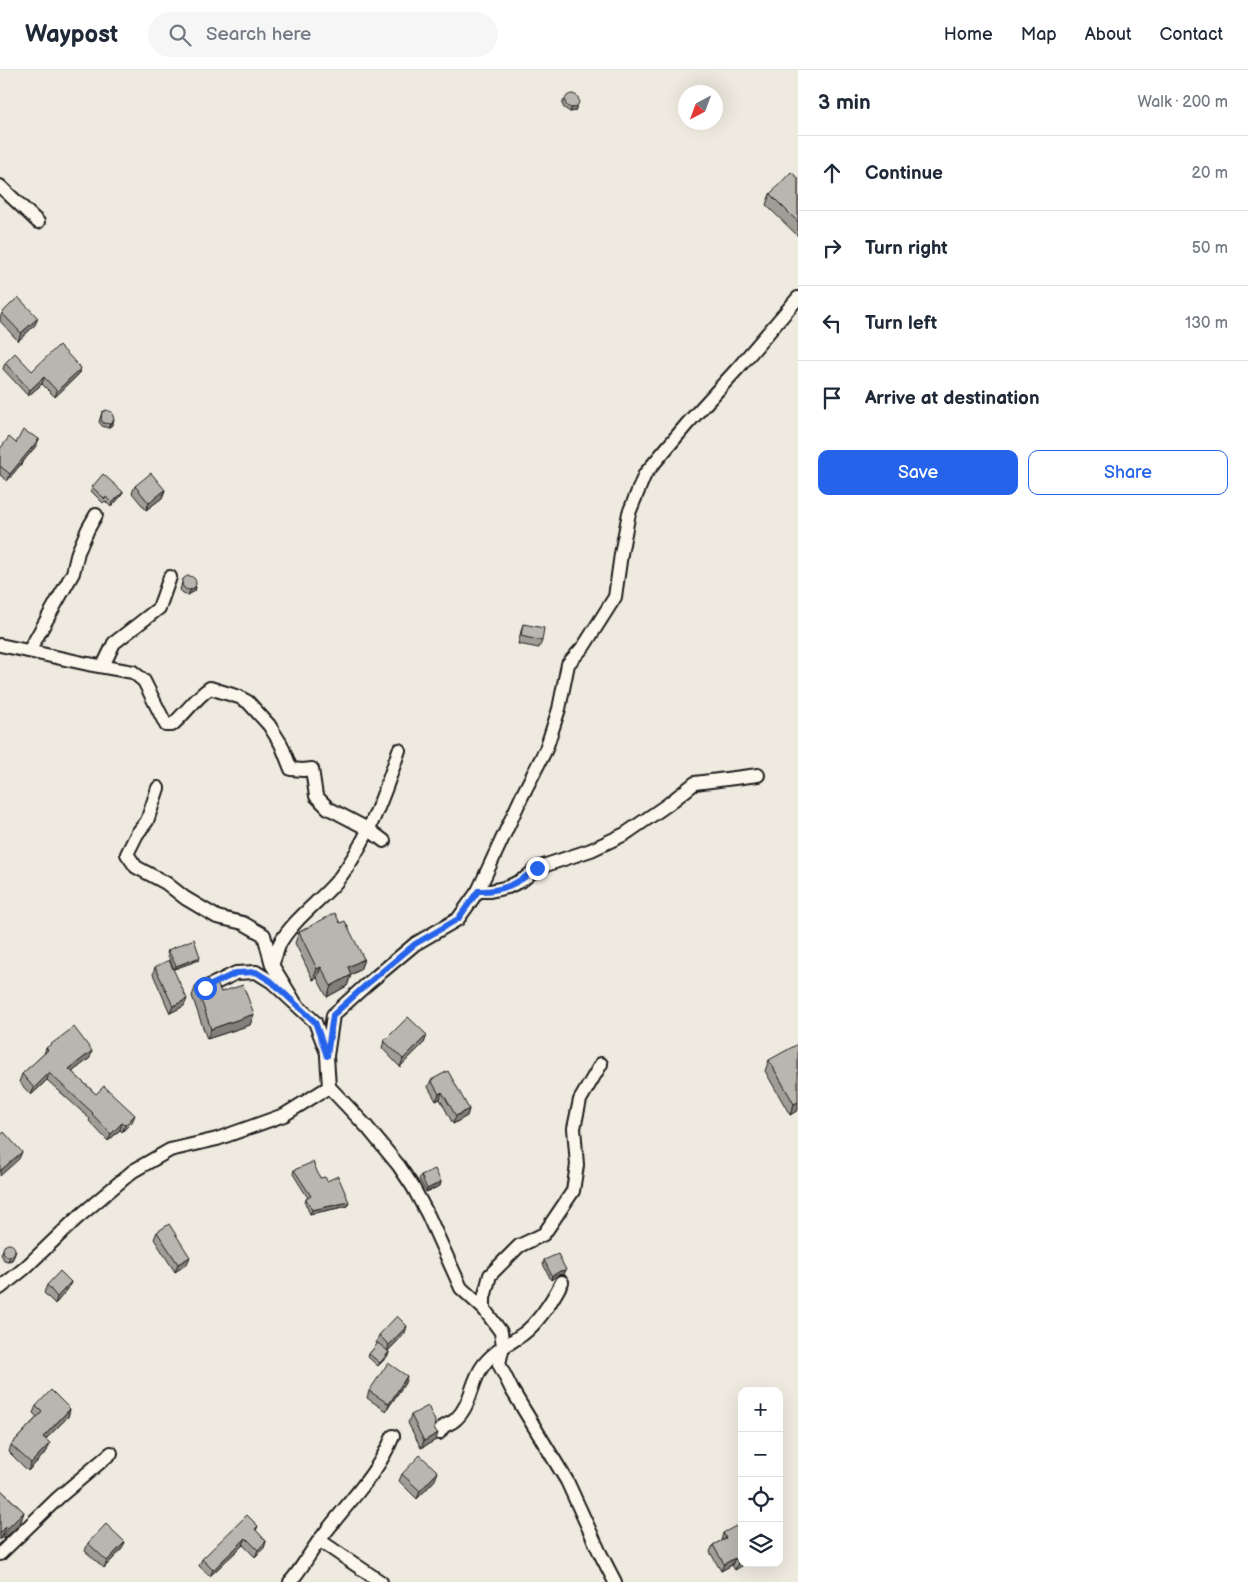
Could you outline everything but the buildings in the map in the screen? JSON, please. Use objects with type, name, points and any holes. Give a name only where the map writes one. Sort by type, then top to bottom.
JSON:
[{"type":"street","points":[[0,186],[38,222]]},
{"type":"street","points":[[616,1582],[600,1554],[568,1481],[503,1373],[499,1364],[503,1346],[501,1332],[484,1309],[461,1288],[428,1215],[399,1166],[367,1126],[329,1087],[327,1056],[333,1015],[415,944],[458,919],[478,891],[546,749],[559,709],[568,664],[584,646],[615,596],[620,554],[629,512],[645,474],[686,424],[757,347],[798,298]]},
{"type":"street","points":[[29,651],[73,572],[78,552],[96,515]]},
{"type":"street","points":[[103,666],[114,643],[159,608],[170,577]]},
{"type":"street","points":[[0,645],[133,672],[144,680],[166,725],[172,725],[210,688],[240,697],[248,702],[269,725],[291,769],[312,769],[316,796],[328,808],[368,829],[384,841]]},
{"type":"street","points":[[272,965],[280,943],[297,921],[338,880],[360,846],[390,777],[399,750]]},
{"type":"street","points":[[478,891],[490,891],[508,887],[524,879],[537,868],[592,850],[625,834],[695,783],[758,776]]},
{"type":"street","points":[[158,788],[147,821],[127,854],[136,867],[166,883],[185,898],[217,916],[243,923],[264,935],[272,965],[294,1001]]},
{"type":"street","points":[[205,988],[236,973],[256,972],[272,982],[315,1022],[327,1056]]},
{"type":"street","points":[[484,1309],[484,1298],[490,1275],[520,1246],[544,1234],[555,1215],[573,1191],[577,1165],[574,1128],[580,1100],[601,1064]]},
{"type":"street","points":[[0,1288],[25,1268],[76,1219],[133,1171],[170,1150],[217,1139],[284,1114],[329,1087]]},
{"type":"street","points":[[440,1433],[444,1425],[456,1420],[468,1402],[481,1368],[503,1346],[524,1333],[551,1302],[562,1282]]},
{"type":"street","points":[[290,1582],[319,1540],[364,1484],[390,1445],[393,1436]]},
{"type":"street","points":[[0,1554],[58,1498],[111,1453]]},
{"type":"street","points":[[319,1540],[381,1582]]},
{"type":"route","points":[[205,988],[236,973],[256,972],[272,982],[315,1022],[327,1056],[333,1015],[366,985],[415,944],[458,919],[478,891],[490,891],[508,887],[524,879],[537,868]]}]
